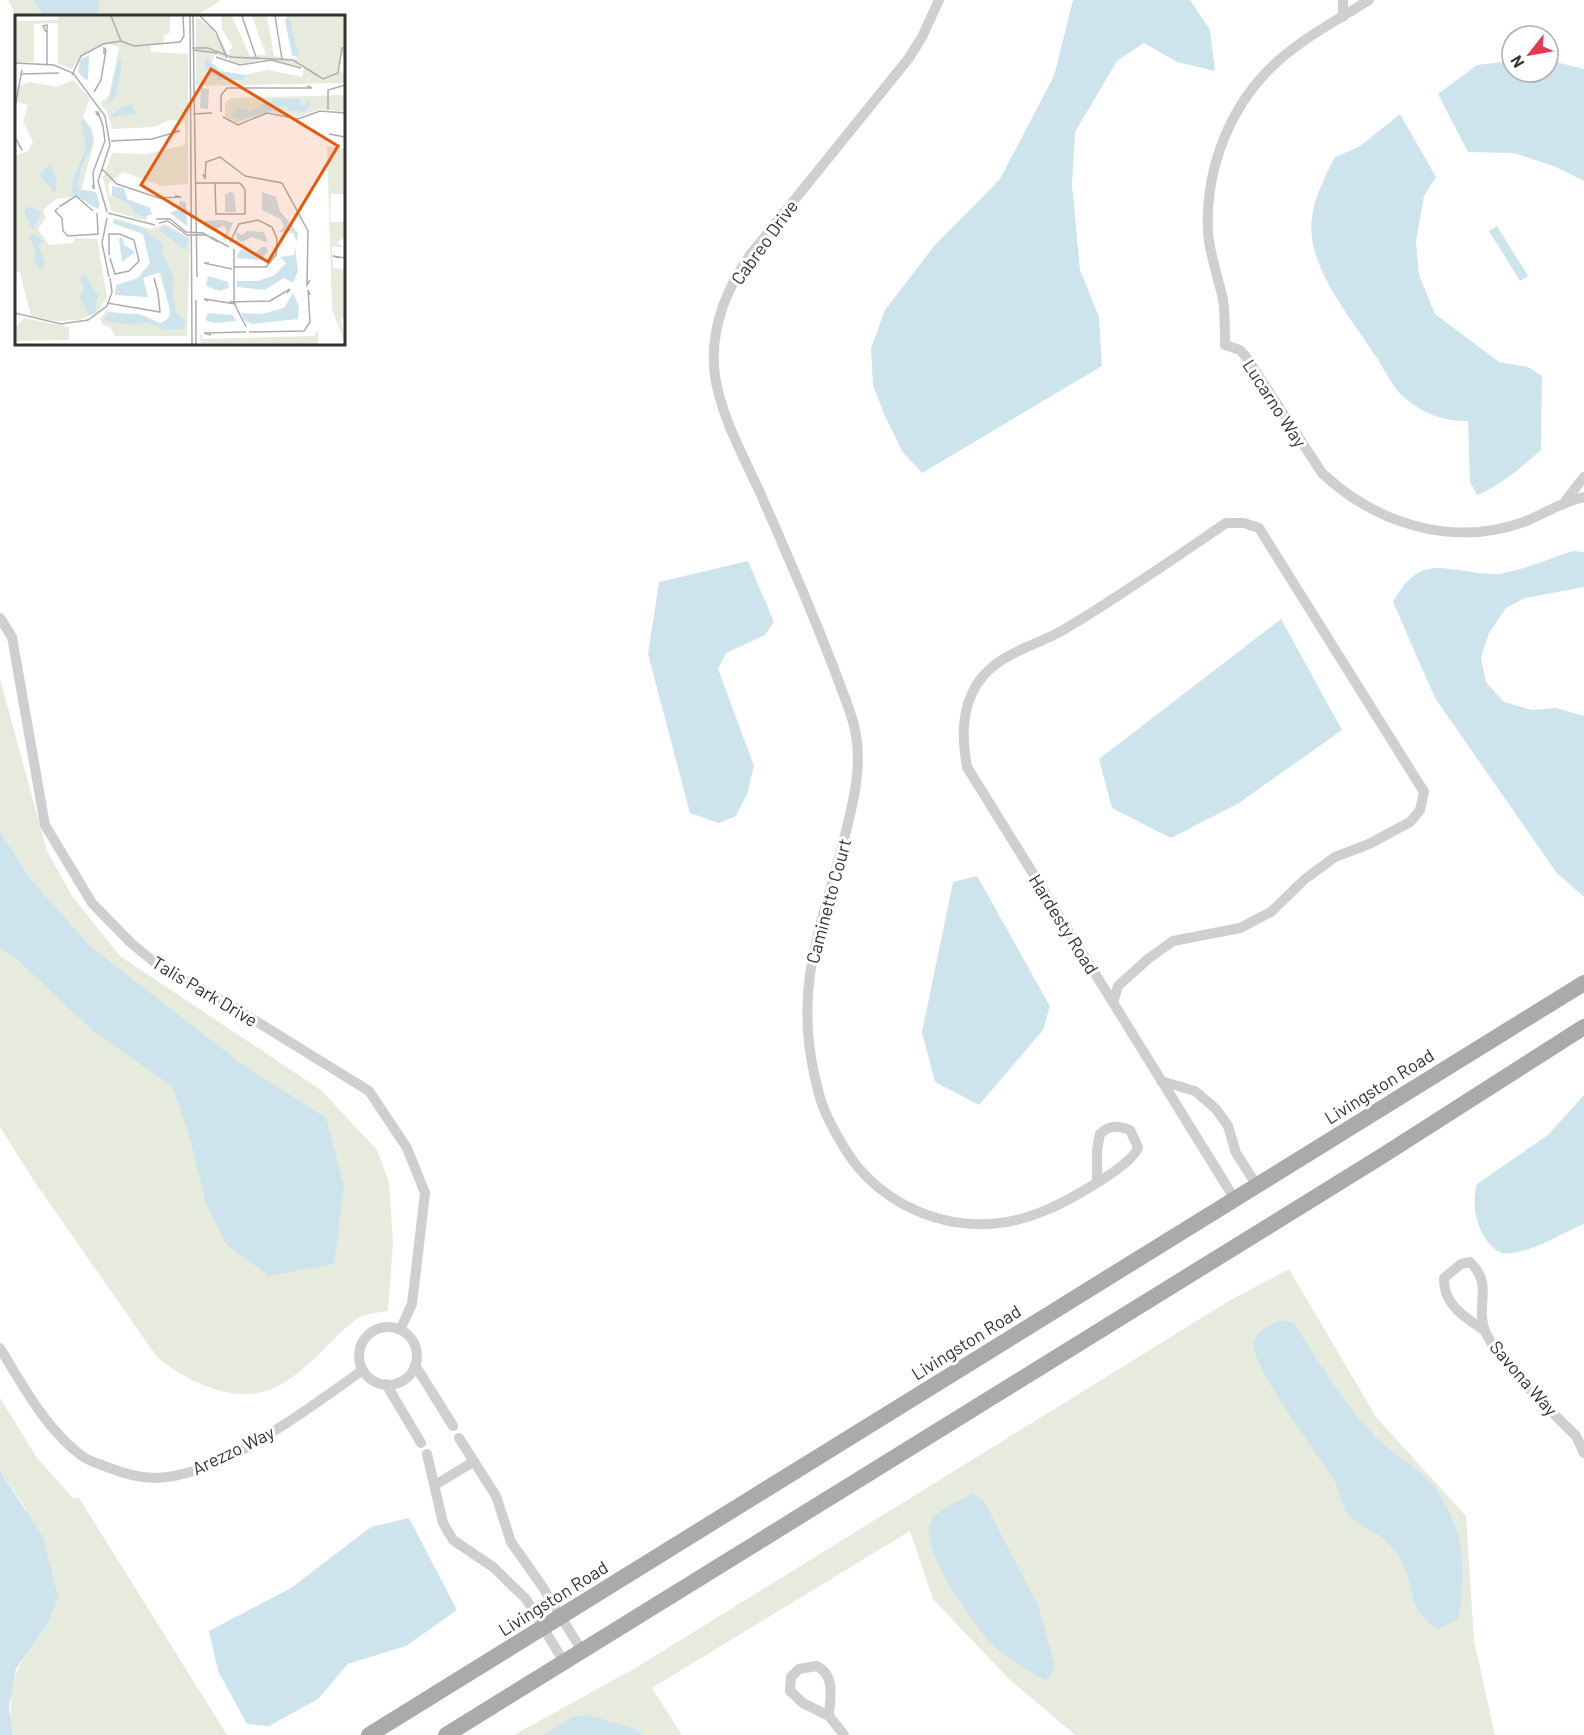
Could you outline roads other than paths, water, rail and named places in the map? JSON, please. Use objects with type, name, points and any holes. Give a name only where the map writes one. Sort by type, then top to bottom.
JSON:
[{"type":"main road","name":"Livingston Road","points":[[369,1735],[1584,983]]},
{"type":"main road","points":[[446,1735],[1382,1156],[1584,1027]]},
{"type":"street","name":"Cabreo Drive","points":[[800,583],[722,402],[715,377],[716,333],[733,280],[750,255],[909,58],[922,37],[939,0]]},
{"type":"street","points":[[1343,0],[1343,16]]},
{"type":"street","name":"Lucarno Way","points":[[1365,1],[1296,47],[1265,74],[1239,109],[1220,148],[1211,185],[1208,234],[1211,257],[1222,299],[1225,345],[1240,350],[1247,358],[1322,473],[1338,488],[1379,514],[1430,530],[1475,532],[1521,523],[1566,500],[1584,497]]},
{"type":"street","name":"Lucarno Way","points":[[1566,500],[1584,477]]},
{"type":"street","name":"Hardesty Road","points":[[1113,1003],[1118,986],[1148,959],[1173,941],[1240,928],[1271,912],[1305,879],[1335,857],[1410,822],[1420,810],[1424,792],[1259,528],[1244,523],[1226,523],[1063,630],[999,660],[978,682],[967,703],[962,738],[967,767],[1161,1081],[1234,1198]]},
{"type":"street","name":"Caminetto Court","points":[[800,583],[851,715],[860,751],[853,803],[812,954],[806,1001],[807,1040],[822,1107],[848,1158],[880,1191],[920,1213],[958,1224],[996,1224],[1023,1220],[1055,1206],[1097,1181],[1132,1159],[1136,1153],[1136,1137],[1130,1130],[1120,1125],[1113,1126],[1100,1134],[1097,1150],[1097,1181]]},
{"type":"street","name":"Talis Park Drive","points":[[0,618],[12,637],[45,825],[92,903],[131,943],[159,966],[230,1005],[369,1091],[407,1148],[425,1193],[412,1304],[400,1330]]},
{"type":"street","points":[[1161,1081],[1195,1091],[1216,1109],[1228,1126],[1236,1154],[1256,1184]]},
{"type":"street","name":"Savona Way","points":[[1485,1331],[1458,1311],[1448,1300],[1444,1278],[1461,1264],[1470,1262],[1479,1270],[1483,1281],[1481,1313],[1485,1331],[1495,1349],[1576,1436],[1584,1454]]},
{"type":"street","points":[[382,1327],[400,1330],[412,1340],[417,1356],[415,1365],[404,1380],[386,1384],[377,1382],[363,1371],[359,1353],[366,1336],[382,1327]]},
{"type":"street","name":"Arezzo Way","points":[[0,1348],[35,1405],[61,1437],[84,1458],[123,1473],[155,1478],[193,1472],[230,1455],[290,1421],[363,1371]]},
{"type":"street","points":[[415,1365],[453,1426]]},
{"type":"street","points":[[386,1384],[421,1443]]},
{"type":"street","points":[[459,1438],[496,1496],[511,1542],[542,1586],[582,1651]]},
{"type":"street","points":[[427,1454],[443,1523],[453,1540],[506,1579],[526,1599],[564,1662]]},
{"type":"street","points":[[435,1485],[473,1462]]},
{"type":"street","points":[[830,1716],[828,1675],[817,1666],[799,1669],[791,1677],[790,1690],[803,1703],[830,1716],[844,1735]]},
{"type":"water","points":[[33,0],[99,0],[98,12],[92,15],[43,15]]},
{"type":"water","points":[[1073,0],[1190,0],[1210,30],[1215,71],[1177,62],[1144,43],[1117,61],[1075,132],[1072,185],[1080,270],[1099,317],[1102,366],[922,473],[902,451],[884,414],[873,385],[871,348],[885,310],[935,245],[1000,179],[1054,76]]},
{"type":"water","points":[[1500,62],[1500,84],[1560,84],[1560,63],[1584,69],[1584,181],[1556,167],[1514,153],[1468,152],[1438,94],[1477,65]]},
{"type":"water","points":[[1400,114],[1436,177],[1424,196],[1416,241],[1419,275],[1435,314],[1499,362],[1528,367],[1542,376],[1541,450],[1511,475],[1477,495],[1470,482],[1468,421],[1451,420],[1428,413],[1413,405],[1398,391],[1338,301],[1322,271],[1312,239],[1314,206],[1335,157],[1359,147]]},
{"type":"water","points":[[1497,226],[1528,276],[1520,281],[1489,231]]},
{"type":"water","points":[[1573,551],[1584,552],[1584,587],[1525,598],[1506,608],[1489,633],[1481,658],[1486,682],[1504,702],[1532,710],[1556,708],[1584,716],[1584,897],[1556,872],[1435,698],[1393,602],[1404,585],[1415,575],[1426,570],[1438,568],[1480,573],[1505,573]]},
{"type":"water","points":[[748,561],[774,622],[765,635],[726,653],[718,669],[754,766],[747,794],[736,816],[719,823],[690,813],[648,654],[659,582]]},
{"type":"water","points":[[1281,619],[1342,730],[1239,803],[1171,838],[1112,808],[1099,759]]},
{"type":"water","points":[[0,832],[31,880],[90,946],[239,1062],[326,1118],[344,1185],[334,1264],[269,1276],[226,1244],[206,1203],[191,1142],[173,1087],[93,1031],[20,962],[0,948]]},
{"type":"water","points":[[977,876],[1050,1006],[1043,1030],[979,1105],[935,1082],[922,1032],[953,882]]},
{"type":"water","points":[[1584,1095],[1584,1224],[1533,1248],[1501,1253],[1481,1232],[1475,1213],[1477,1184],[1548,1135]]},
{"type":"water","points":[[1284,1320],[1294,1323],[1339,1392],[1370,1431],[1384,1445],[1422,1474],[1441,1496],[1450,1512],[1460,1547],[1463,1583],[1458,1619],[1439,1629],[1427,1621],[1414,1601],[1398,1555],[1384,1539],[1348,1514],[1335,1481],[1274,1391],[1256,1357],[1254,1345],[1261,1331],[1269,1325]]},
{"type":"water","points":[[0,1471],[43,1537],[58,1598],[48,1623],[16,1669],[9,1706],[13,1735],[0,1735]]},
{"type":"water","points":[[973,1494],[984,1501],[1039,1608],[1054,1663],[1053,1672],[1046,1680],[1004,1655],[992,1644],[961,1604],[939,1566],[929,1532],[931,1521],[944,1508]]},
{"type":"water","points":[[409,1518],[457,1610],[406,1646],[348,1664],[318,1699],[269,1726],[247,1724],[218,1671],[209,1631],[291,1588],[371,1527]]},
{"type":"water","points":[[588,1715],[632,1728],[643,1735],[544,1735],[572,1717]]}]
